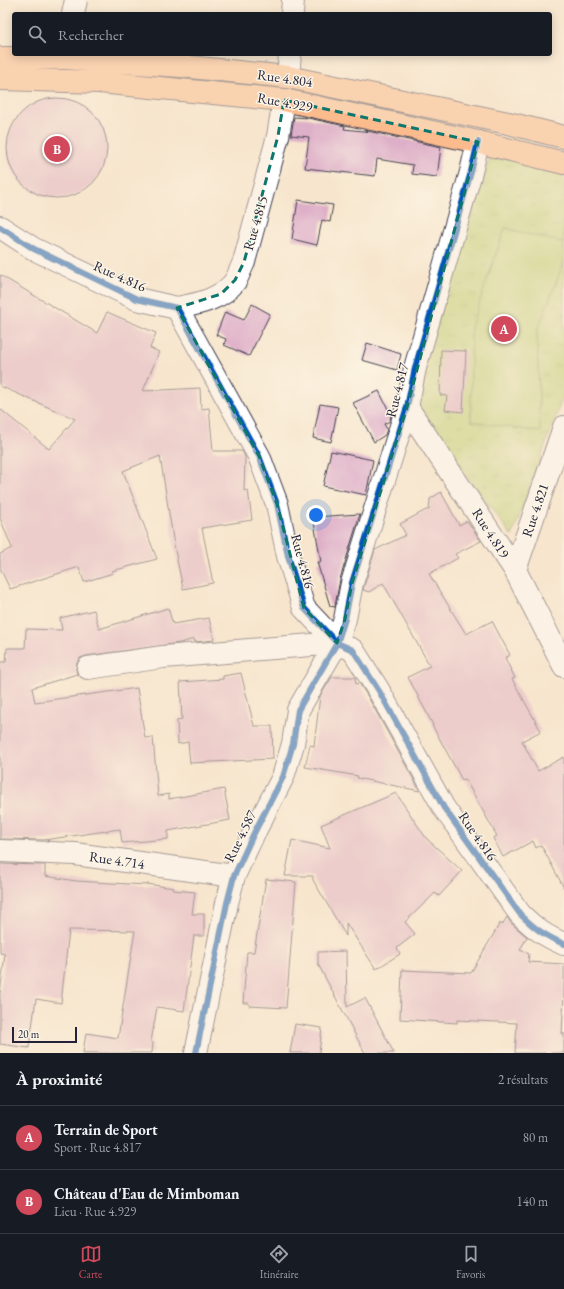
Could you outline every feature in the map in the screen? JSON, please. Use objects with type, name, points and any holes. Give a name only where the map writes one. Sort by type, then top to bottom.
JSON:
[{"type":"main road","name":"Rue 4.804","points":[[0,58],[65,56],[288,77],[508,123],[564,137]]},
{"type":"main road","name":"Rue 4.929","points":[[0,79],[99,82],[284,100],[478,142],[564,163]]},
{"type":"street","points":[[73,12],[76,0]]},
{"type":"street","points":[[292,12],[293,0]]},
{"type":"street","points":[[288,77],[290,56]]},
{"type":"street","name":"Rue 4.815","points":[[177,308],[203,303],[221,294],[236,280],[244,262],[278,136],[284,100]]},
{"type":"street","name":"Rue 4.817","points":[[337,643],[346,619],[352,583],[407,407],[415,368],[471,172],[478,142]]},
{"type":"street","name":"Rue 4.816","points":[[0,227],[34,249],[137,299],[177,308],[259,456],[277,504],[288,556],[304,608],[337,643],[353,650],[379,691],[444,808],[520,914],[533,927],[549,938],[564,944]]},
{"type":"street","name":"Rue 4.819","points":[[407,407],[515,570],[564,666]]},
{"type":"street","name":"Rue 4.821","points":[[515,570],[564,427]]},
{"type":"street","points":[[88,668],[163,657],[337,643]]},
{"type":"street","name":"Rue 4.587","points":[[196,1053],[234,876],[283,777],[293,744],[298,710],[337,643]]},
{"type":"street","name":"Rue 4.714","points":[[0,851],[75,854],[234,876]]},
{"type":"highlighted area","points":[[284,100],[478,142],[407,407],[352,583],[345,619],[337,643],[304,608],[277,504],[259,456],[177,308],[221,294],[235,280],[244,262],[278,136]]},
{"type":"green space","points":[[492,150],[564,172],[564,394],[512,536],[412,404]]},
{"type":"green space","points":[[505,228],[564,243],[564,262],[537,331],[540,432],[471,421],[471,327]]},
{"type":"building","points":[[57,98],[76,101],[93,112],[104,129],[107,148],[104,167],[93,184],[76,195],[57,198],[38,195],[21,184],[10,167],[7,148],[10,129],[21,112],[38,101]]},
{"type":"building","points":[[294,117],[308,118],[345,126],[344,129],[372,132],[441,147],[437,177],[412,174],[413,165],[377,159],[375,176],[305,168],[309,137],[291,135]]},
{"type":"building","points":[[298,200],[333,205],[330,222],[322,220],[317,245],[292,239]]},
{"type":"building","points":[[0,275],[97,333],[107,312],[156,333],[150,348],[159,352],[143,391],[200,388],[201,409],[209,408],[213,451],[242,451],[245,457],[244,491],[248,490],[252,520],[202,528],[213,583],[183,589],[174,545],[160,456],[123,471],[157,559],[112,571],[113,573],[84,582],[79,567],[10,589],[0,568],[0,554],[12,548],[0,518],[0,409],[49,449],[75,419],[0,386]]},
{"type":"building","points":[[252,304],[270,314],[249,356],[224,345],[226,339],[216,335],[225,312],[244,320]]},
{"type":"building","points":[[367,343],[401,354],[397,370],[362,360]]},
{"type":"building","points":[[441,350],[466,351],[463,412],[445,410],[447,396],[440,395]]},
{"type":"building","points":[[379,391],[391,415],[390,421],[384,424],[387,429],[385,435],[374,442],[353,403]]},
{"type":"building","points":[[320,404],[338,407],[331,442],[313,438]]},
{"type":"building","points":[[331,451],[373,460],[366,495],[323,486]]},
{"type":"building","points":[[441,492],[459,525],[467,521],[481,541],[455,554],[458,558],[429,574],[466,634],[492,621],[510,655],[505,658],[515,678],[512,679],[541,731],[522,741],[538,771],[564,757],[564,888],[541,845],[536,848],[533,841],[503,857],[493,838],[497,836],[465,779],[462,780],[408,677],[430,666],[383,583],[369,592],[363,590],[375,550],[406,535],[400,524],[426,510],[429,510],[430,499]]},
{"type":"building","points":[[360,514],[340,579],[335,607],[330,606],[317,562],[321,562],[313,517]]},
{"type":"building","points":[[168,608],[173,624],[209,618],[214,640],[195,642],[194,639],[180,643],[80,658],[77,663],[77,674],[32,688],[35,702],[137,688],[145,738],[153,737],[158,796],[169,794],[169,799],[224,789],[230,820],[168,831],[168,839],[122,843],[120,829],[44,840],[0,839],[0,662],[6,662],[7,648],[25,648],[26,629],[62,630],[60,618],[94,610],[99,629]]},
{"type":"building","points":[[241,673],[254,726],[272,726],[273,759],[190,763],[188,742],[178,744],[177,720],[182,719],[180,682],[223,679],[223,676]]},
{"type":"building","points":[[332,677],[355,677],[356,684],[359,683],[368,697],[420,791],[357,778],[358,776],[305,767],[310,745],[314,746],[320,696]]},
{"type":"building","points":[[396,793],[426,838],[462,871],[439,896],[435,893],[405,922],[415,934],[397,948],[400,954],[376,969],[346,923],[346,936],[313,880],[313,876],[285,876],[292,840],[330,848],[321,825]]},
{"type":"building","points":[[0,864],[45,865],[45,876],[76,881],[147,884],[174,888],[173,890],[195,892],[192,914],[204,914],[204,936],[194,936],[184,1011],[157,1007],[151,1042],[153,1043],[152,1053],[83,1053],[86,1033],[118,1038],[135,931],[69,930],[61,1003],[36,999],[29,1048],[0,1044],[0,994],[5,954],[0,953]]},
{"type":"building","points":[[266,879],[296,882],[286,1008],[249,1006],[249,1003],[243,1003],[247,952],[254,952]]},
{"type":"building","points":[[507,917],[511,923],[527,937],[520,950],[529,954],[528,962],[564,964],[562,1034],[564,1033],[564,1053],[515,1053],[517,1023],[457,1020],[457,1023],[400,1019],[402,970],[471,973],[500,923],[502,925]]},
{"type":"building","points":[[346,951],[347,1007],[365,998],[394,1053],[365,1053],[318,964],[318,952]]},
{"type":"building","points":[[295,1024],[322,1028],[319,1053],[290,1053]]},
{"type":"cycle path","points":[[196,1053],[234,876],[283,777],[293,744],[298,710],[337,643],[345,619],[352,583],[407,407],[415,368],[471,172],[478,142]]},
{"type":"cycle path","points":[[0,227],[34,249],[137,299],[177,308],[259,456],[277,504],[288,556],[304,608],[337,643],[353,650],[379,691],[444,808],[520,914],[540,931],[564,944]]},
{"type":"place","name":"Château d'Eau de Mimboman","points":[[57,149]]},
{"type":"place","name":"Terrain de Sport","points":[[504,329]]}]
